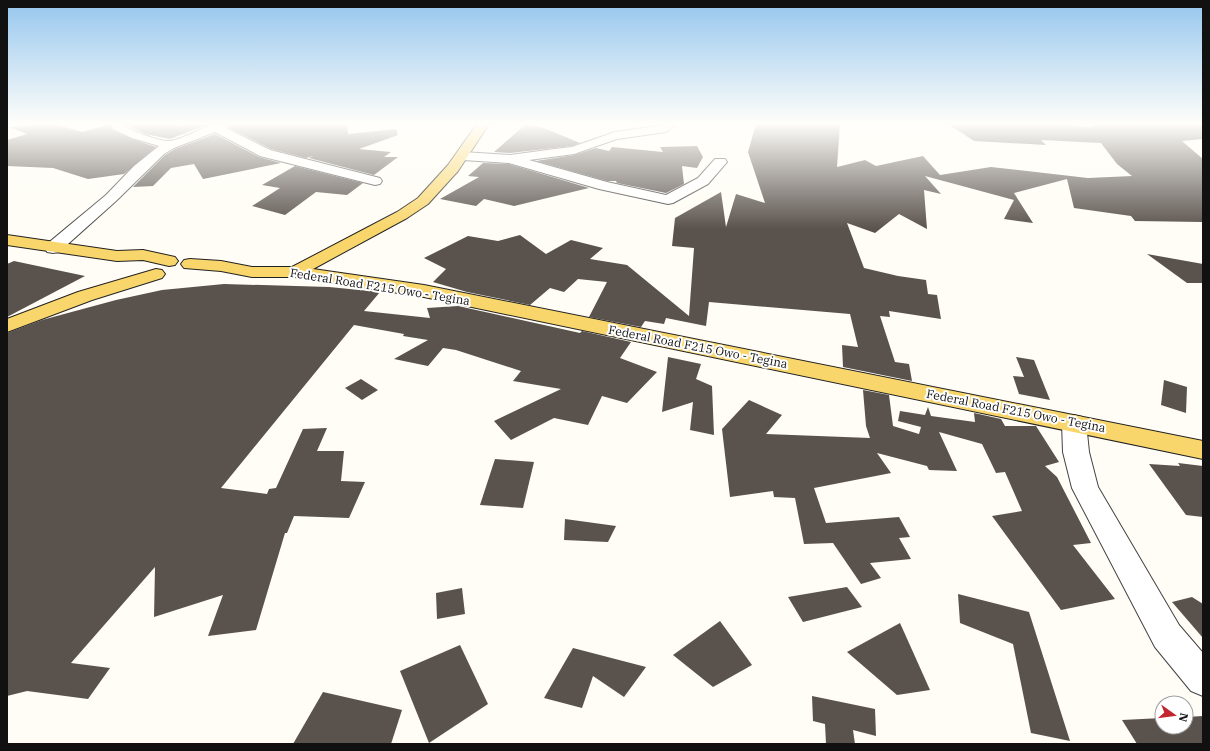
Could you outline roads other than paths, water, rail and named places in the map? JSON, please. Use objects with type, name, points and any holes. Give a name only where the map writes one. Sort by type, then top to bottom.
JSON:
[{"type":"main road","points":[[295,272],[402,215],[423,201],[460,159]]},
{"type":"main road","points":[[7,240],[53,248],[117,256],[143,255],[179,266]]},
{"type":"main road","points":[[117,256],[125,264],[155,272],[161,276],[179,266]]},
{"type":"main road","name":"Federal Road F215 Owo - Tegina","points":[[179,266],[202,275],[252,272],[295,272],[424,291],[1203,450]]},
{"type":"main road","points":[[7,326],[85,296],[155,272]]},
{"type":"street","points":[[53,248],[111,198],[151,159]]},
{"type":"street","points":[[289,159],[375,181]]},
{"type":"street","points":[[510,159],[604,186],[668,200],[703,181],[720,162]]},
{"type":"street","points":[[1074,423],[1076,452],[1085,488],[1167,636],[1203,679]]}]
